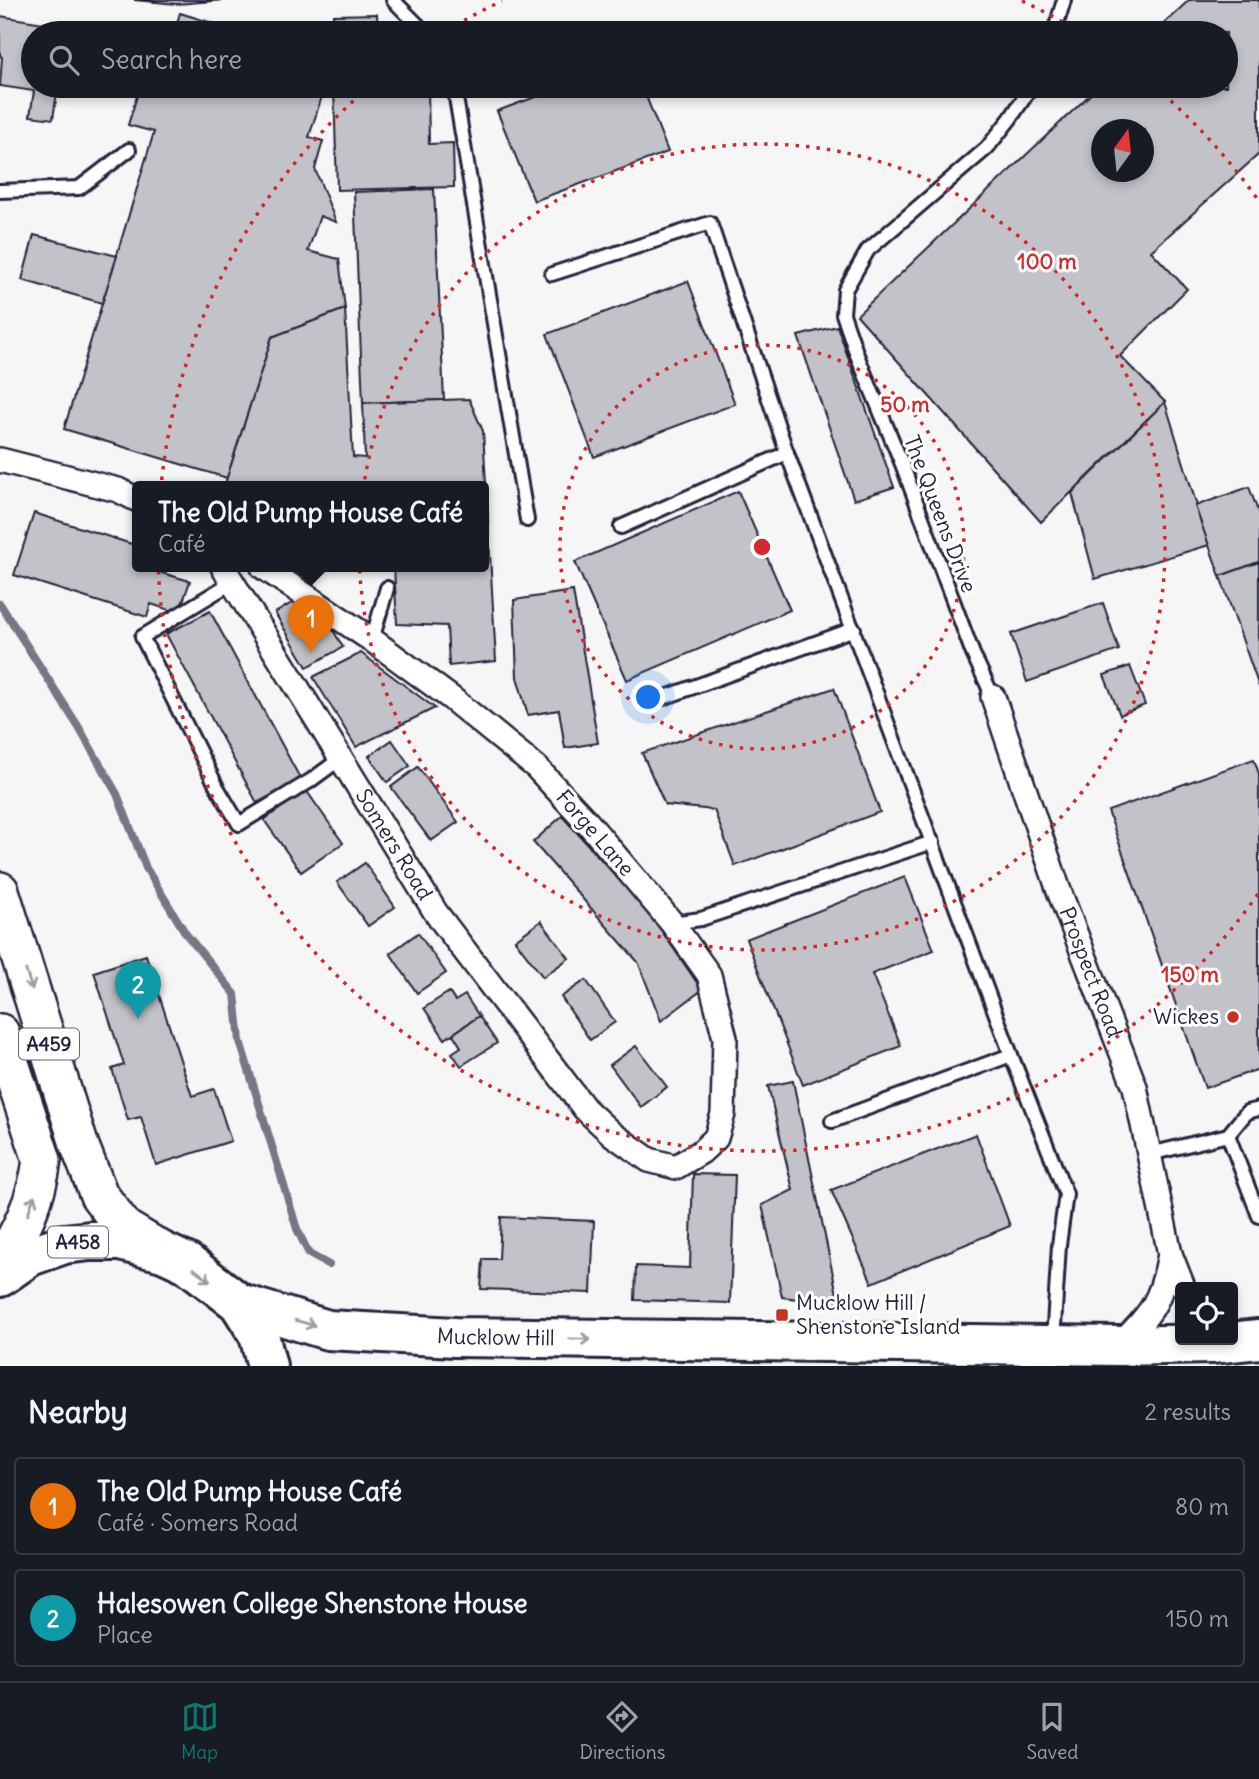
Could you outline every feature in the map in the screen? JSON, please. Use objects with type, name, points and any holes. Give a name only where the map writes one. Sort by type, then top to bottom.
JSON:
[{"type":"highway","name":"A458","points":[[0,1276],[30,1256],[64,1244],[120,1241],[163,1252],[187,1263],[239,1303],[260,1335],[267,1366]]},
{"type":"highway","name":"Mucklow Hill","points":[[239,1303],[328,1330],[455,1337],[1053,1346],[1210,1344],[1259,1337]]},
{"type":"main road","name":"A459","points":[[0,891],[79,1144],[99,1195],[124,1228],[163,1252]]},
{"type":"main road","name":"A459","points":[[0,1033],[42,1160],[39,1182],[26,1221],[0,1266]]},
{"type":"street","points":[[0,460],[118,490],[132,497]]},
{"type":"street","name":"Forge Lane","points":[[270,572],[372,640],[451,698],[536,766],[672,923],[709,975],[725,1038],[723,1114],[716,1138],[701,1152],[676,1167],[649,1160]]},
{"type":"street","name":"Somers Road","points":[[227,575],[436,913],[585,1109],[612,1135],[649,1160]]},
{"type":"street","name":"Prospect Road","points":[[993,697],[1059,891],[1135,1087],[1170,1254],[1181,1282]]},
{"type":"street","name":"Prospect Road","points":[[1119,1346],[1147,1316],[1160,1297],[1170,1254]]},
{"type":"street","points":[[1238,1331],[1259,1337]]},
{"type":"lane","points":[[393,0],[414,21]]},
{"type":"lane","points":[[1058,21],[1064,0]]},
{"type":"lane","points":[[456,98],[527,520]]},
{"type":"lane","name":"The Queens Drive","points":[[993,697],[973,654],[843,314],[845,290],[867,250],[987,148],[1024,98]]},
{"type":"lane","points":[[0,191],[79,188],[130,150]]},
{"type":"lane","points":[[552,274],[710,223],[787,453],[1011,1055],[1066,1194],[1059,1245],[1053,1346]]},
{"type":"lane","points":[[621,527],[787,453]]},
{"type":"lane","points":[[227,575],[142,638],[217,787],[240,824],[340,759]]},
{"type":"lane","points":[[372,640],[387,588]]},
{"type":"lane","points":[[663,698],[854,629]]},
{"type":"lane","points":[[672,923],[701,919],[933,842]]},
{"type":"lane","points":[[832,1121],[1011,1055]]},
{"type":"lane","points":[[1150,1154],[1228,1135],[1247,1112],[1259,1109]]},
{"type":"lane","points":[[1228,1135],[1259,1216]]},
{"type":"building","points":[[134,0],[225,0],[177,4]]},
{"type":"building","points":[[1189,0],[1259,0],[1259,154],[1151,251],[1187,289],[1120,356],[1165,402],[1041,522],[857,315],[1086,98],[1238,98],[1238,21],[1167,21]]},
{"type":"building","points":[[180,13],[206,21],[178,21]]},
{"type":"building","points":[[377,14],[377,21],[333,21],[333,15]]},
{"type":"building","points":[[0,16],[31,21],[21,21],[21,89],[0,86]]},
{"type":"building","points":[[33,98],[56,98],[53,119],[30,116]]},
{"type":"building","points":[[136,98],[321,98],[309,137],[323,141],[315,169],[336,222],[320,216],[308,251],[339,259],[345,309],[272,337],[227,478],[64,429],[154,132],[128,125]]},
{"type":"building","points":[[334,98],[428,98],[429,144],[453,143],[454,187],[337,190]]},
{"type":"building","points":[[533,98],[647,98],[668,152],[534,201],[497,111]]},
{"type":"building","points":[[434,189],[444,400],[363,403],[354,192]]},
{"type":"building","points":[[34,235],[117,256],[102,303],[22,280]]},
{"type":"building","points":[[688,281],[735,404],[594,457],[547,334]]},
{"type":"building","points":[[345,309],[353,457],[365,458],[363,403],[469,399],[483,431],[486,481],[226,481],[272,337]]},
{"type":"building","points":[[837,326],[894,487],[854,500],[798,336]]},
{"type":"building","points":[[1165,402],[1209,545],[1095,579],[1072,493]]},
{"type":"building","points":[[1249,487],[1259,514],[1259,562],[1220,576],[1195,506]]},
{"type":"building","points":[[738,491],[790,610],[627,680],[575,562]]},
{"type":"building","points":[[34,513],[132,544],[132,572],[162,572],[190,581],[179,613],[151,604],[147,617],[14,575]]},
{"type":"building","points":[[489,537],[496,661],[449,666],[447,626],[397,624],[394,572],[489,572]]},
{"type":"building","points":[[1259,562],[1259,687],[1220,576]]},
{"type":"building","points":[[573,591],[598,743],[565,748],[559,710],[528,715],[517,677],[514,600]]},
{"type":"building","points":[[297,600],[316,633],[330,625],[343,647],[307,667],[275,613]]},
{"type":"building","points":[[1103,603],[1119,650],[1027,682],[1011,634]]},
{"type":"building","points":[[210,611],[301,780],[257,803],[166,634]]},
{"type":"building","points":[[361,653],[435,708],[356,747],[313,677]]},
{"type":"building","points":[[1130,666],[1145,705],[1120,715],[1104,675]]},
{"type":"building","points":[[834,688],[880,812],[735,866],[714,810],[665,805],[642,753]]},
{"type":"building","points":[[392,740],[410,766],[387,782],[369,756]]},
{"type":"building","points":[[1254,759],[1259,774],[1259,1069],[1205,1088],[1108,811]]},
{"type":"building","points":[[418,767],[458,822],[431,841],[391,787]]},
{"type":"building","points":[[306,790],[343,843],[301,872],[264,820]]},
{"type":"building","points":[[562,816],[650,914],[702,990],[661,1021],[638,962],[533,842]]},
{"type":"building","points":[[365,863],[395,907],[368,926],[337,882]]},
{"type":"building","points":[[905,877],[934,950],[872,974],[901,1046],[803,1085],[746,939]]},
{"type":"building","points":[[541,921],[569,958],[543,977],[515,940]]},
{"type":"building","points":[[418,933],[446,973],[417,993],[390,953]]},
{"type":"building","points":[[146,955],[192,1096],[214,1089],[231,1141],[156,1165],[141,1117],[128,1120],[112,1069],[124,1065],[94,972]]},
{"type":"building","points":[[586,980],[615,1022],[590,1040],[561,997]]},
{"type":"building","points":[[449,992],[455,1001],[465,995],[479,1016],[445,1039],[424,1008]]},
{"type":"building","points":[[479,1016],[497,1043],[461,1066],[452,1053],[461,1047],[453,1034]]},
{"type":"building","points":[[636,1046],[667,1087],[641,1107],[610,1065]]},
{"type":"building","points":[[793,1081],[839,1304],[782,1297],[762,1205],[793,1190],[768,1086]]},
{"type":"building","points":[[976,1134],[1010,1226],[872,1283],[831,1190]]},
{"type":"building","points":[[693,1174],[735,1175],[730,1303],[635,1300],[636,1266],[690,1268]]},
{"type":"building","points":[[501,1217],[594,1221],[591,1293],[481,1289],[483,1259],[499,1259]]},
{"type":"waterway","points":[[0,604],[78,726],[117,794],[146,868],[186,934],[235,994],[240,1041],[297,1229],[309,1254],[329,1265]]},
{"type":"place","name":"The Old Pump House Café","points":[[311,653]]},
{"type":"place","name":"Wickes","points":[[1233,1017]]},
{"type":"place","name":"Halesowen College Shenstone House","points":[[138,1019]]},
{"type":"place","name":"Mucklow Hill / Shenstone Island","points":[[782,1315]]}]
